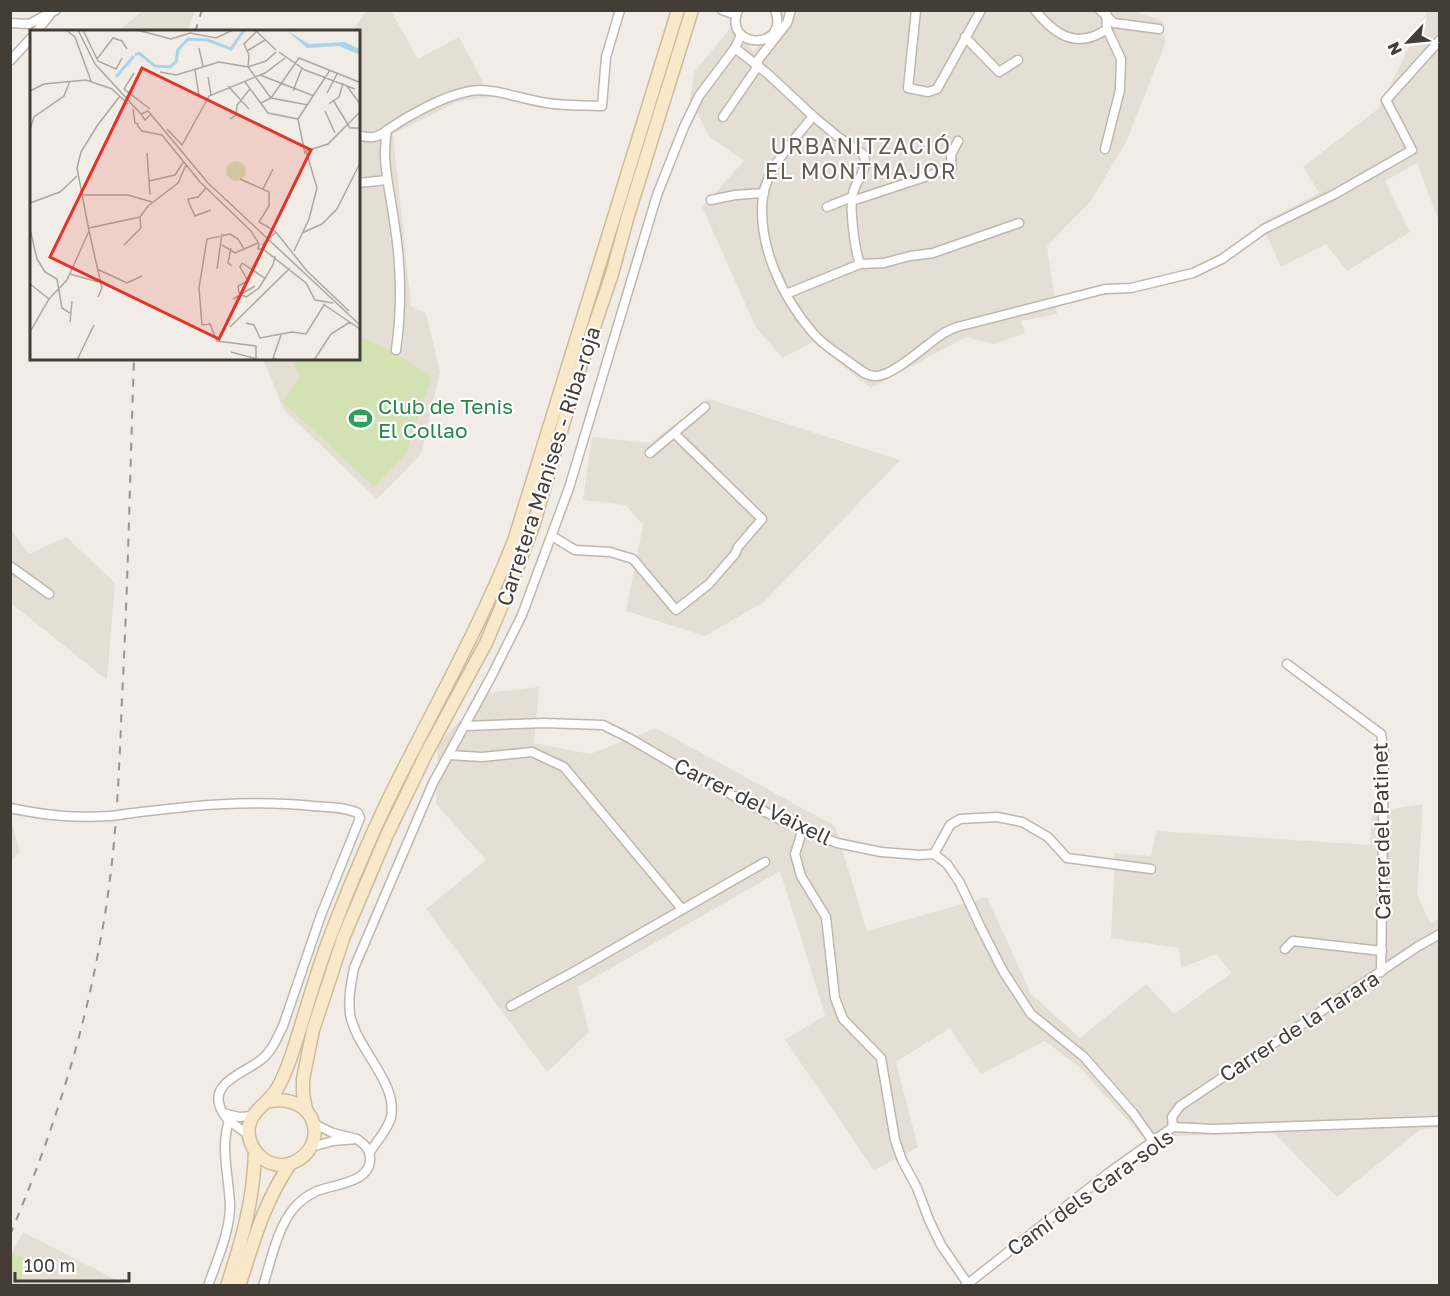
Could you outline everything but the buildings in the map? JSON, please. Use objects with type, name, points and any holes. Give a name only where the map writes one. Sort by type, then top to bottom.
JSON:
[{"type":"main road","name":"Carretera Manises - Riba-roja","points":[[270,1101],[286,1072],[326,947],[370,838],[399,777],[475,633],[494,593],[514,541],[678,10]]},
{"type":"main road","name":"Carretera Manises - Riba-roja","points":[[306,1110],[303,1086],[313,1030],[344,936],[386,837],[426,754],[486,642],[515,574],[612,274],[692,10]]},
{"type":"main road","points":[[227,1286],[251,1207],[255,1178],[255,1152],[249,1135],[249,1125],[253,1116],[260,1107],[270,1101],[282,1099],[295,1102],[306,1110],[314,1124],[315,1136],[311,1147],[302,1158],[290,1164],[277,1165],[265,1160],[255,1152]]},
{"type":"main road","points":[[239,1286],[263,1210],[290,1164]]},
{"type":"street","points":[[360,136],[366,138],[380,136],[403,119],[454,95],[472,91],[496,93],[548,104],[602,106],[606,57],[620,10]]},
{"type":"street","points":[[722,10],[737,13],[737,29],[741,35],[755,41],[770,37],[778,24],[775,10]]},
{"type":"street","points":[[723,117],[758,66],[758,60],[787,23],[791,10]]},
{"type":"street","points":[[916,10],[908,88],[928,92],[937,89],[981,10]]},
{"type":"street","points":[[1035,10],[1042,20],[1065,38],[1083,41],[1107,29]]},
{"type":"street","points":[[10,23],[29,24],[54,12]]},
{"type":"street","points":[[38,30],[54,12]]},
{"type":"street","points":[[1104,12],[1107,29],[1120,60],[1120,90],[1105,149]]},
{"type":"street","points":[[1104,12],[1114,23],[1159,29]]},
{"type":"street","points":[[369,1152],[389,1125],[393,1103],[358,1037],[351,1016],[349,994],[361,951],[433,783],[511,638],[552,536],[583,443],[657,195],[699,96],[735,48],[741,35]]},
{"type":"street","points":[[965,37],[999,72],[1018,60]]},
{"type":"street","points":[[10,61],[30,39]]},
{"type":"street","points":[[813,116],[767,182],[763,217],[766,249],[786,294],[814,334],[834,352],[868,375],[876,376],[888,374],[950,330],[1105,289],[1131,288],[1193,273],[1222,259],[1264,229],[1335,194],[1412,150],[1386,100],[1440,40]]},
{"type":"street","points":[[735,48],[865,158],[866,166],[857,182],[852,199],[860,264]]},
{"type":"street","points":[[387,130],[384,147],[395,223],[399,274],[400,317],[396,350]]},
{"type":"street","points":[[827,207],[952,168],[951,155],[958,141]]},
{"type":"street","points":[[360,183],[387,180]]},
{"type":"street","points":[[711,200],[735,195],[764,194]]},
{"type":"street","points":[[786,294],[860,264],[884,263],[933,253],[1019,223]]},
{"type":"street","points":[[650,453],[705,407]]},
{"type":"street","points":[[552,536],[575,550],[610,552],[633,559],[676,610],[697,595],[735,554],[738,547],[762,519],[675,434]]},
{"type":"street","points":[[10,566],[49,594]]},
{"type":"street","name":"Carrer del Patinet","points":[[1287,664],[1381,734],[1384,752],[1382,972]]},
{"type":"street","name":"Carrer del Vaixell","points":[[465,726],[544,723],[603,725],[648,748],[689,773],[789,824],[837,843],[881,852],[934,854]]},
{"type":"street","points":[[449,755],[482,757],[532,752],[564,767],[682,909]]},
{"type":"street","points":[[10,808],[45,816],[76,818],[112,816],[199,804],[289,803],[349,809],[358,813],[360,818],[321,915],[283,1026],[264,1058],[228,1081],[220,1089],[218,1105],[223,1113],[229,1121],[249,1135]]},
{"type":"street","points":[[1151,869],[1067,858],[1048,837],[1022,822],[997,817],[960,819],[950,825],[934,854],[947,864],[960,883],[1003,971],[1031,1014],[1084,1057],[1133,1113],[1153,1141]]},
{"type":"street","points":[[803,828],[795,854],[801,876],[826,917],[835,998],[843,1019],[881,1058],[895,1140],[902,1160],[918,1188],[941,1245],[967,1285]]},
{"type":"street","points":[[511,1006],[765,862]]},
{"type":"street","name":"Carrer de la Tarara","points":[[1173,1127],[1172,1118],[1180,1106],[1440,934]]},
{"type":"street","points":[[1285,949],[1293,941],[1382,951]]},
{"type":"street","points":[[223,1113],[238,1117],[253,1116]]},
{"type":"street","points":[[208,1286],[228,1226],[230,1205],[226,1128],[229,1121]]},
{"type":"street","name":"Camí dels Cara-sols","points":[[967,1285],[1107,1174],[1173,1127],[1215,1129],[1440,1121]]},
{"type":"street","points":[[263,1286],[280,1235],[294,1208],[314,1193],[363,1176],[371,1160],[364,1144],[314,1124]]},
{"type":"street","points":[[311,1147],[333,1141],[357,1140]]},
{"type":"shaded area","points":[[144,10],[195,10],[188,30],[120,29]]},
{"type":"shaded area","points":[[1131,10],[1163,21],[1165,44],[1126,142],[1091,201],[1047,246],[1057,314],[1021,321],[1025,333],[994,344],[966,337],[871,388],[813,342],[783,358],[756,328],[702,207],[744,161],[710,137],[690,100],[694,72],[732,26],[754,52],[777,18],[779,11]]},
{"type":"shaded area","points":[[366,11],[391,11],[418,59],[459,37],[491,97],[459,101],[393,134],[411,306],[426,313],[440,372],[421,454],[377,499],[284,410],[263,360],[360,360],[360,30],[353,30]]},
{"type":"shaded area","points":[[1427,11],[1439,11],[1439,218],[1417,163],[1385,181],[1410,232],[1347,271],[1326,244],[1281,267],[1261,223],[1319,193],[1303,167],[1379,108]]},
{"type":"shaded area","points":[[709,399],[900,460],[764,602],[705,636],[626,611],[643,525],[626,505],[583,500],[592,437],[650,443]]},
{"type":"shaded area","points":[[10,528],[29,554],[66,537],[115,583],[107,680],[11,603]]},
{"type":"shaded area","points":[[539,687],[534,743],[590,754],[656,728],[835,826],[867,931],[987,897],[1031,994],[1080,1038],[1146,984],[1174,1014],[1232,973],[1216,954],[1181,968],[1179,948],[1111,938],[1115,853],[1151,856],[1156,831],[1370,845],[1372,812],[1423,804],[1417,894],[1430,923],[1439,918],[1439,1128],[1421,1129],[1337,1197],[1274,1133],[1175,1136],[1154,1149],[1079,1067],[1045,1041],[981,1074],[950,1028],[896,1062],[918,1147],[874,1170],[785,1040],[825,1015],[780,871],[578,987],[589,1032],[547,1072],[426,909],[486,860],[436,804],[438,744],[486,693]]},
{"type":"shaded area","points":[[10,816],[20,853],[11,860],[10,860]]},
{"type":"shaded area","points":[[23,1232],[126,1285],[11,1285],[10,1256]]},
{"type":"green space","name":"Club de Tenis El Collao","points":[[360,337],[388,349],[431,378],[405,455],[374,487],[283,402],[300,376],[291,360],[360,360]]},
{"type":"green space","points":[[11,1252],[30,1261],[18,1285],[11,1285]]},
{"type":"railway","points":[[196,30],[202,10]]},
{"type":"railway","points":[[10,1235],[39,1162],[75,1051],[94,975],[106,907],[120,758],[134,360]]},
{"type":"place","name":"Club de Tenis El Collao","points":[[360,418]]},
{"type":"district","name":"URBANITZACIÓ EL MONTMAJOR","points":[[861,158]]}]
